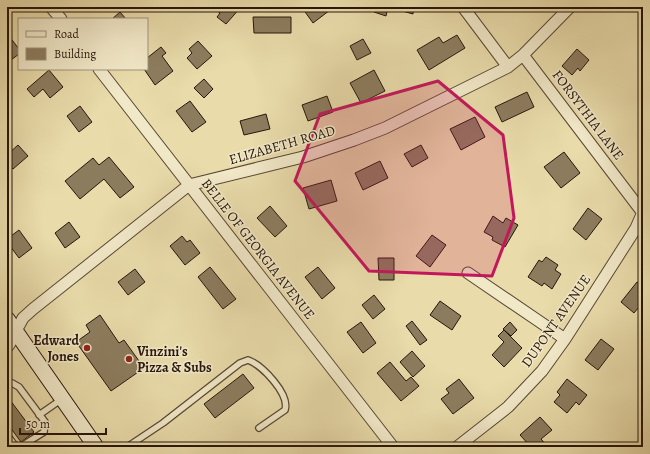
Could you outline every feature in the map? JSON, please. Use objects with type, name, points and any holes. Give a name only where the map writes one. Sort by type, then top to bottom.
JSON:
[{"type":"main road","points":[[11,325],[96,447]]},
{"type":"street","points":[[51,7],[60,18]]},
{"type":"street","points":[[463,7],[508,67]]},
{"type":"street","name":"ELIZABETH ROAD","points":[[11,325],[23,318],[189,186],[302,157],[385,128],[508,67],[570,7]]},
{"type":"street","name":"FORSYTHIA LANE","points":[[523,54],[643,213]]},
{"type":"street","name":"BELLE OF GEORGIA AVENUE","points":[[100,70],[393,447]]},
{"type":"street","name":"DUPONT AVENUE","points":[[457,447],[508,406],[542,371],[565,339],[636,228],[643,213]]},
{"type":"street","points":[[468,274],[565,339]]},
{"type":"street","points":[[7,345],[11,325]]},
{"type":"lane","points":[[127,447],[163,423],[240,363],[248,360],[265,371],[286,401],[285,410],[259,428]]},
{"type":"lane","points":[[7,386],[12,383],[19,387],[45,422],[44,432],[20,447]]},
{"type":"lane","points":[[39,415],[62,398]]},
{"type":"lane","points":[[7,435],[16,447]]},
{"type":"highlighted area","points":[[438,81],[503,135],[514,218],[492,276],[369,271],[295,181],[320,114]]},
{"type":"building","points":[[212,7],[241,7],[226,24],[217,17],[220,13]]},
{"type":"building","points":[[305,7],[334,7],[313,23],[303,9]]},
{"type":"building","points":[[375,7],[388,7],[386,16],[374,12]]},
{"type":"building","points":[[388,7],[414,7],[413,14]]},
{"type":"building","points":[[120,12],[125,18],[113,18]]},
{"type":"building","points":[[253,17],[291,17],[291,33],[254,33]]},
{"type":"building","points":[[457,35],[465,48],[429,70],[417,50],[439,37],[443,43]]},
{"type":"building","points":[[9,36],[18,48],[18,55],[7,63],[7,38]]},
{"type":"building","points":[[363,39],[371,53],[357,60],[350,46]]},
{"type":"building","points":[[198,41],[212,56],[197,69],[187,58],[192,53],[189,49]]},
{"type":"building","points":[[161,47],[166,53],[162,56],[173,71],[155,85],[145,70],[148,70],[148,57]]},
{"type":"building","points":[[577,49],[589,60],[580,71],[578,68],[572,75],[562,66]]},
{"type":"building","points":[[49,70],[63,87],[50,98],[43,89],[34,97],[27,89]]},
{"type":"building","points":[[374,70],[385,91],[361,103],[350,83]]},
{"type":"building","points":[[204,79],[213,89],[204,98],[194,88]]},
{"type":"building","points":[[527,92],[534,107],[502,122],[495,107]]},
{"type":"building","points":[[327,96],[333,112],[308,121],[302,105]]},
{"type":"building","points":[[190,101],[206,122],[192,132],[176,111]]},
{"type":"building","points":[[80,106],[92,122],[79,132],[67,116]]},
{"type":"building","points":[[266,114],[270,129],[244,135],[240,121]]},
{"type":"building","points":[[475,117],[485,137],[461,150],[450,129]]},
{"type":"building","points":[[18,145],[28,156],[13,169],[7,162],[7,155]]},
{"type":"building","points":[[421,145],[428,158],[412,167],[404,154]]},
{"type":"building","points":[[564,152],[580,173],[561,188],[544,167]]},
{"type":"building","points":[[109,157],[134,187],[120,198],[104,179],[80,199],[65,181],[93,158],[99,165]]},
{"type":"building","points":[[380,161],[388,178],[363,190],[355,173]]},
{"type":"building","points":[[331,180],[337,201],[309,209],[303,188]]},
{"type":"building","points":[[270,206],[287,226],[275,237],[257,218]]},
{"type":"building","points":[[588,208],[602,219],[586,240],[573,229]]},
{"type":"building","points":[[493,216],[503,223],[506,218],[518,225],[505,247],[492,240],[493,237],[484,232]]},
{"type":"building","points":[[69,222],[80,237],[65,248],[55,233]]},
{"type":"building","points":[[19,230],[32,248],[19,258],[7,242],[7,239]]},
{"type":"building","points":[[432,235],[446,245],[430,267],[416,256]]},
{"type":"building","points":[[182,236],[187,242],[190,240],[200,253],[185,265],[170,246]]},
{"type":"building","points":[[546,257],[558,265],[555,270],[561,274],[552,289],[544,283],[542,286],[528,277],[539,260],[542,262]]},
{"type":"building","points":[[378,258],[394,258],[394,280],[379,280]]},
{"type":"building","points":[[210,267],[236,299],[223,309],[198,277]]},
{"type":"building","points":[[318,267],[335,288],[322,299],[305,277]]},
{"type":"building","points":[[135,269],[145,282],[128,295],[118,282]]},
{"type":"building","points":[[637,282],[643,286],[643,302],[634,313],[621,302]]},
{"type":"building","points":[[374,295],[385,309],[373,319],[362,305]]},
{"type":"building","points":[[440,301],[461,316],[452,330],[430,315]]},
{"type":"building","points":[[100,315],[119,343],[124,340],[144,368],[111,391],[76,342],[90,332],[86,325]]},
{"type":"building","points":[[412,321],[427,340],[420,345],[406,326]]},
{"type":"building","points":[[361,322],[376,343],[363,353],[347,332]]},
{"type":"building","points":[[510,322],[517,330],[511,336],[503,329]]},
{"type":"building","points":[[504,330],[522,348],[504,367],[492,355],[504,342],[498,336]]},
{"type":"building","points":[[601,339],[614,349],[598,370],[585,360]]},
{"type":"building","points":[[412,351],[425,366],[413,377],[400,362]]},
{"type":"building","points":[[390,362],[406,381],[411,377],[419,386],[401,401],[377,373]]},
{"type":"building","points":[[243,374],[254,388],[215,418],[204,404]]},
{"type":"building","points":[[459,379],[474,398],[453,414],[441,399],[449,393],[446,389]]},
{"type":"building","points":[[567,379],[587,395],[579,405],[576,402],[567,413],[554,402],[560,395],[557,392]]},
{"type":"building","points":[[10,400],[34,432],[21,442],[7,423],[7,402]]},
{"type":"building","points":[[540,417],[552,430],[541,439],[548,447],[531,447],[520,435]]},
{"type":"place","name":"Edward Jones","points":[[87,348]]},
{"type":"place","name":"Vinzini's Pizza & Subs","points":[[129,359]]}]
